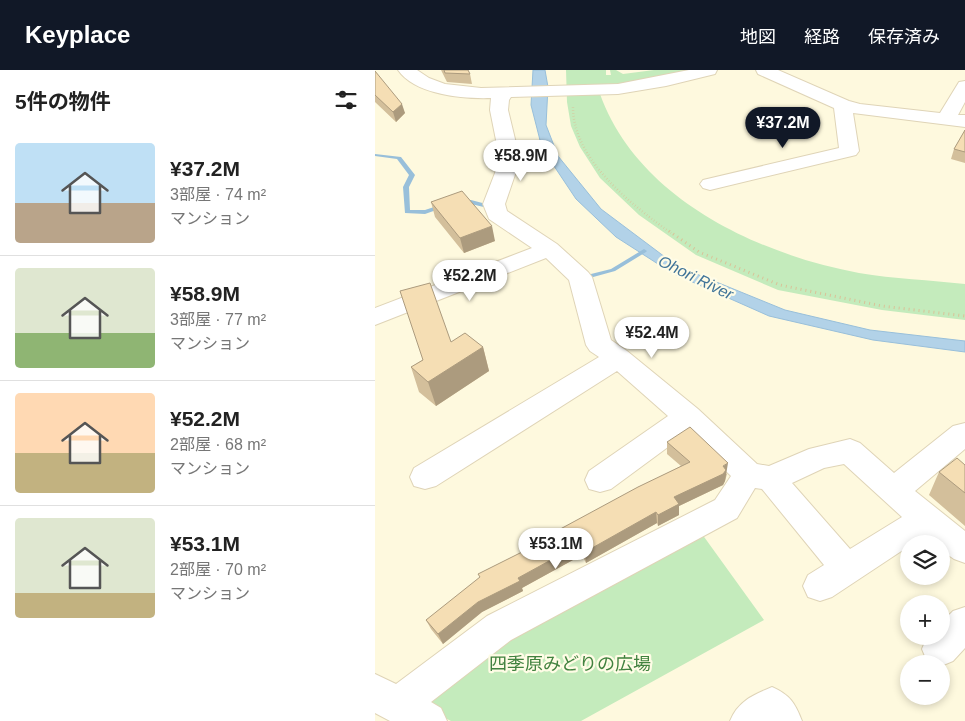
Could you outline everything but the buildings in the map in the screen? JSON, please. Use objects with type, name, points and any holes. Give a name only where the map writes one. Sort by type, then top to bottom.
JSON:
[{"type":"street","points":[[406,70],[425,83],[439,88],[460,92],[512,93],[642,86],[709,70]]},
{"type":"street","points":[[764,70],[843,105],[869,110],[965,121]]},
{"type":"street","points":[[946,119],[965,86]]},
{"type":"street","points":[[512,93],[500,98],[499,110],[510,160],[494,204],[497,214],[549,249],[580,277],[599,345],[618,358],[760,476],[847,569]]},
{"type":"street","points":[[710,184],[849,151],[843,105]]},
{"type":"street","points":[[375,317],[549,249]]},
{"type":"street","points":[[425,477],[618,358]]},
{"type":"street","points":[[600,480],[688,417]]},
{"type":"street","points":[[895,490],[963,434]]},
{"type":"street","points":[[400,706],[499,628],[726,509],[760,476],[819,457],[850,451],[925,519],[965,549]]},
{"type":"street","points":[[820,586],[925,519]]},
{"type":"street","points":[[940,649],[965,624]]},
{"type":"street","points":[[749,721],[772,706],[783,721]]},
{"type":"path","points":[[569,91],[573,118],[583,145],[605,177],[640,211],[699,252],[780,286],[882,306],[965,316]]},
{"type":"green space","points":[[566,70],[606,70],[606,75],[611,75],[610,70],[616,70],[623,74],[654,70],[694,70],[600,94],[618,131],[642,163],[671,191],[705,215],[742,235],[781,252],[859,273],[965,284],[965,320],[882,310],[778,290],[696,255],[639,215],[600,178],[580,147],[571,126],[567,102]]},
{"type":"green space","name":"四季原みどりの広場","points":[[702,534],[764,620],[581,721],[451,721],[428,709],[428,698],[503,637]]},
{"type":"water","name":"Ohori River","points":[[533,70],[545,70],[548,87],[546,125],[558,156],[601,209],[677,266],[785,310],[870,330],[965,341],[965,352],[873,340],[769,316],[672,273],[616,237],[576,199],[542,148],[531,105]]},
{"type":"waterway","points":[[375,155],[399,158],[412,175],[406,187],[407,212],[425,212],[440,207]]},
{"type":"waterway","points":[[462,202],[488,206]]},
{"type":"waterway","points":[[584,275],[586,277],[613,270],[644,251]]}]
